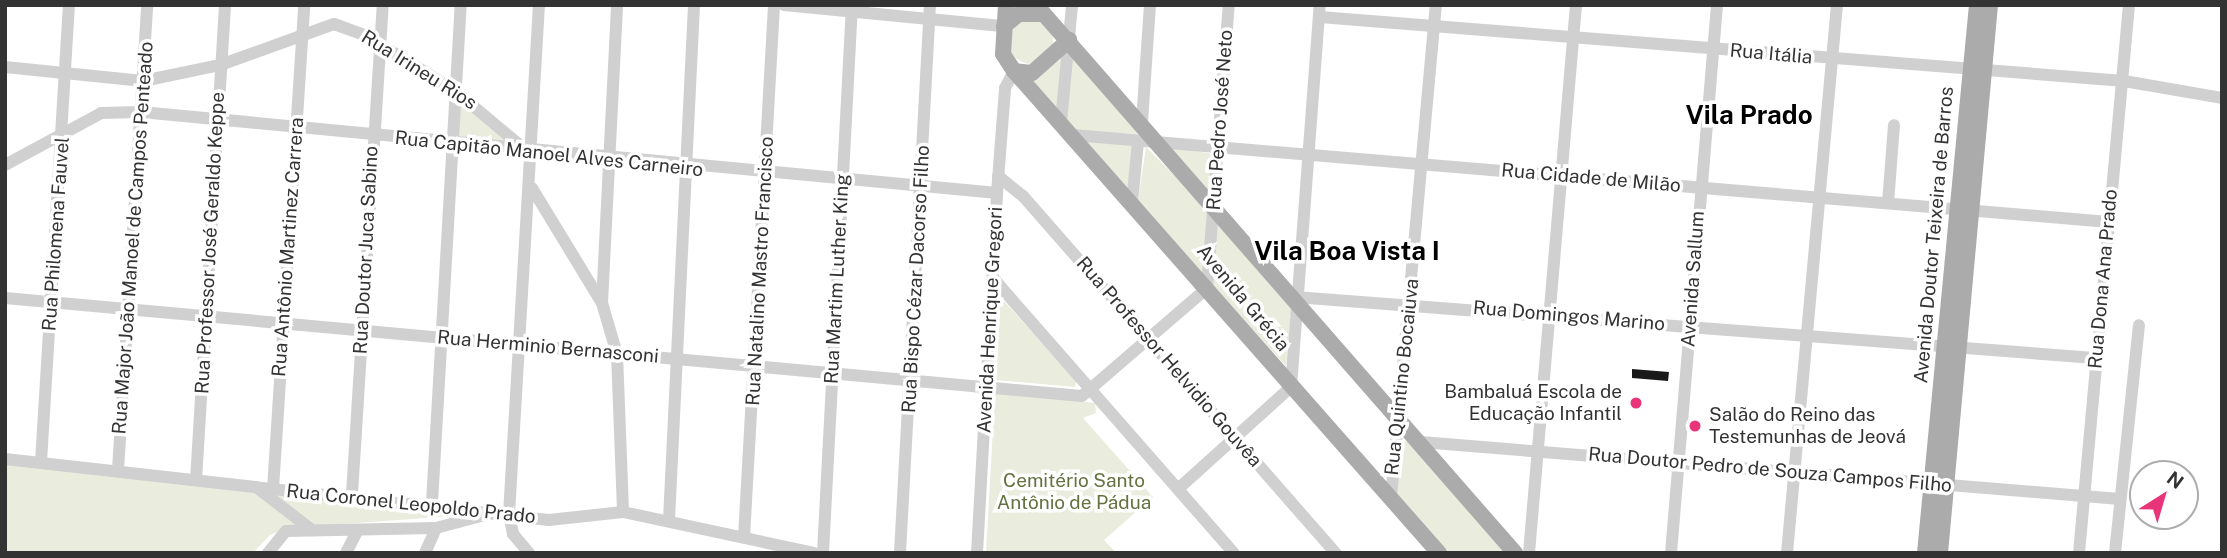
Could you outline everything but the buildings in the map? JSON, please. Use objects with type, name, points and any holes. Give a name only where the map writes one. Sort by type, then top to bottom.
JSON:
[{"type":"main road","points":[[1006,5],[1003,54],[1014,71],[1032,73],[1069,40]]},
{"type":"main road","name":"Avenida Doutor Teixeira de Barros","points":[[1977,5],[1978,70]]},
{"type":"main road","name":"Avenida Doutor Teixeira de Barros","points":[[1940,553],[1940,484],[1952,348],[1978,70],[1990,5]]},
{"type":"main road","points":[[1004,26],[1019,14],[1040,10],[1142,122],[1515,553]]},
{"type":"main road","name":"Avenida Grécia","points":[[1014,71],[1439,553]]},
{"type":"main road","name":"Avenida Doutor Teixeira de Barros","points":[[1925,553],[1940,484]]},
{"type":"street","name":"Rua Philomena Fauvel","points":[[41,462],[69,5]]},
{"type":"street","name":"Rua Major João Manoel de Campos Penteado","points":[[118,470],[148,5]]},
{"type":"street","name":"Rua Professor José Geraldo Keppe","points":[[196,480],[225,5]]},
{"type":"street","name":"Rua Antônio Martinez Carrera","points":[[273,489],[304,5]]},
{"type":"street","name":"Rua Doutor Juca Sabino","points":[[352,494],[372,137],[383,5]]},
{"type":"street","points":[[432,503],[450,143],[461,5]]},
{"type":"street","points":[[529,553],[517,540],[503,513],[519,345],[529,182],[526,150],[539,5]]},
{"type":"street","points":[[602,303],[617,5]]},
{"type":"street","points":[[669,520],[694,5]]},
{"type":"street","name":"Rua Natalino Mastro Francisco","points":[[749,553],[774,5]]},
{"type":"street","points":[[784,5],[930,12],[1004,26]]},
{"type":"street","points":[[1061,122],[1072,5]]},
{"type":"street","points":[[1142,122],[1150,5]]},
{"type":"street","name":"Rua Pedro José Neto","points":[[1208,288],[1229,5]]},
{"type":"street","name":"Rua Quintino Bocaiuva","points":[[1391,498],[1401,420],[1436,5]]},
{"type":"street","points":[[1529,553],[1576,5]]},
{"type":"street","name":"Avenida Sallum","points":[[1671,553],[1676,461],[1717,5]]},
{"type":"street","points":[[1787,553],[1837,5]]},
{"type":"street","name":"Rua Dona Ana Prado","points":[[2079,553],[2129,5]]},
{"type":"street","name":"Rua Martim Luther King","points":[[823,553],[852,8]]},
{"type":"street","points":[[1178,489],[1291,387],[1295,297],[1310,155],[1320,11]]},
{"type":"street","name":"Rua Itália","points":[[1320,11],[1574,39],[2124,81],[2222,98]]},
{"type":"street","name":"Rua Bispo Cézar Dacorso Filho","points":[[900,553],[930,12]]},
{"type":"street","name":"Rua Irineu Rios","points":[[143,81],[220,65],[302,32],[334,24],[379,44],[454,90],[526,150]]},
{"type":"street","name":"Avenida Henrique Gregori","points":[[977,553],[1005,88],[1003,54]]},
{"type":"street","points":[[5,67],[143,81]]},
{"type":"street","points":[[1005,88],[1014,71]]},
{"type":"street","name":"Rua Capitão Manoel Alves Carneiro","points":[[63,132],[101,113],[141,112],[686,168],[997,193]]},
{"type":"street","points":[[1888,203],[1894,125]]},
{"type":"street","points":[[5,165],[63,132]]},
{"type":"street","name":"Rua Cidade de Milão","points":[[1073,135],[2108,222]]},
{"type":"street","points":[[1132,202],[1138,142]]},
{"type":"street","name":"Rua Professor Helvidio Gouvêa","points":[[998,176],[1148,338],[1336,553]]},
{"type":"street","points":[[529,182],[602,303],[617,354],[623,512]]},
{"type":"street","points":[[993,278],[1234,553]]},
{"type":"street","points":[[1090,391],[1208,288]]},
{"type":"street","name":"Rua Domingos Marino","points":[[1295,297],[1409,303],[2095,358]]},
{"type":"street","name":"Rua Herminio Bernasconi","points":[[5,298],[1082,396],[1090,391]]},
{"type":"street","points":[[2115,553],[2138,325]]},
{"type":"street","name":"Rua Doutor Pedro de Souza Campos Filho","points":[[1421,442],[2120,499]]},
{"type":"street","name":"Rua Coronel Leopoldo Prado","points":[[5,459],[273,489],[352,494],[549,520],[623,512],[814,553]]},
{"type":"street","points":[[256,487],[312,530]]},
{"type":"street","points":[[268,553],[278,535],[312,530],[436,528],[503,513]]},
{"type":"street","points":[[425,553],[436,528]]},
{"type":"street","points":[[346,553],[357,531]]},
{"type":"green space","points":[[1031,20],[1046,27],[1053,42],[1046,57],[1031,64],[1016,57],[1009,42],[1016,27]]},
{"type":"green space","points":[[1063,50],[1058,116],[1030,76]]},
{"type":"green space","points":[[1070,53],[1139,131],[1138,134],[1077,132],[1064,120]]},
{"type":"green space","points":[[463,104],[511,141],[455,141],[455,105]]},
{"type":"green space","points":[[1081,140],[1134,145],[1131,191]]},
{"type":"green space","points":[[1164,145],[1212,154],[1208,191]]},
{"type":"green space","points":[[1146,147],[1207,208],[1204,276],[1138,200]]},
{"type":"green space","points":[[1218,224],[1292,303],[1286,366],[1212,285]]},
{"type":"green space","points":[[1001,298],[1077,381],[1075,387],[995,380],[995,302]]},
{"type":"green space","name":"Cemitério Santo Antônio de Pádua","points":[[995,392],[1095,403],[1096,413],[1083,418],[1153,497],[1104,540],[1116,553],[986,553]]},
{"type":"green space","points":[[1402,441],[1409,441],[1506,553],[1445,553],[1393,496]]},
{"type":"green space","points":[[5,460],[467,515],[288,528],[270,535],[253,553],[5,553]]},
{"type":"place","name":"Bambaluá Escola de Educação Infantil","points":[[1636,403]]},
{"type":"place","name":"Salão do Reino das Testemunhas de Jeová","points":[[1695,426]]},
{"type":"district","name":"Vila Prado","points":[[1749,115]]},
{"type":"district","name":"Vila Boa Vista I","points":[[1347,251]]}]
